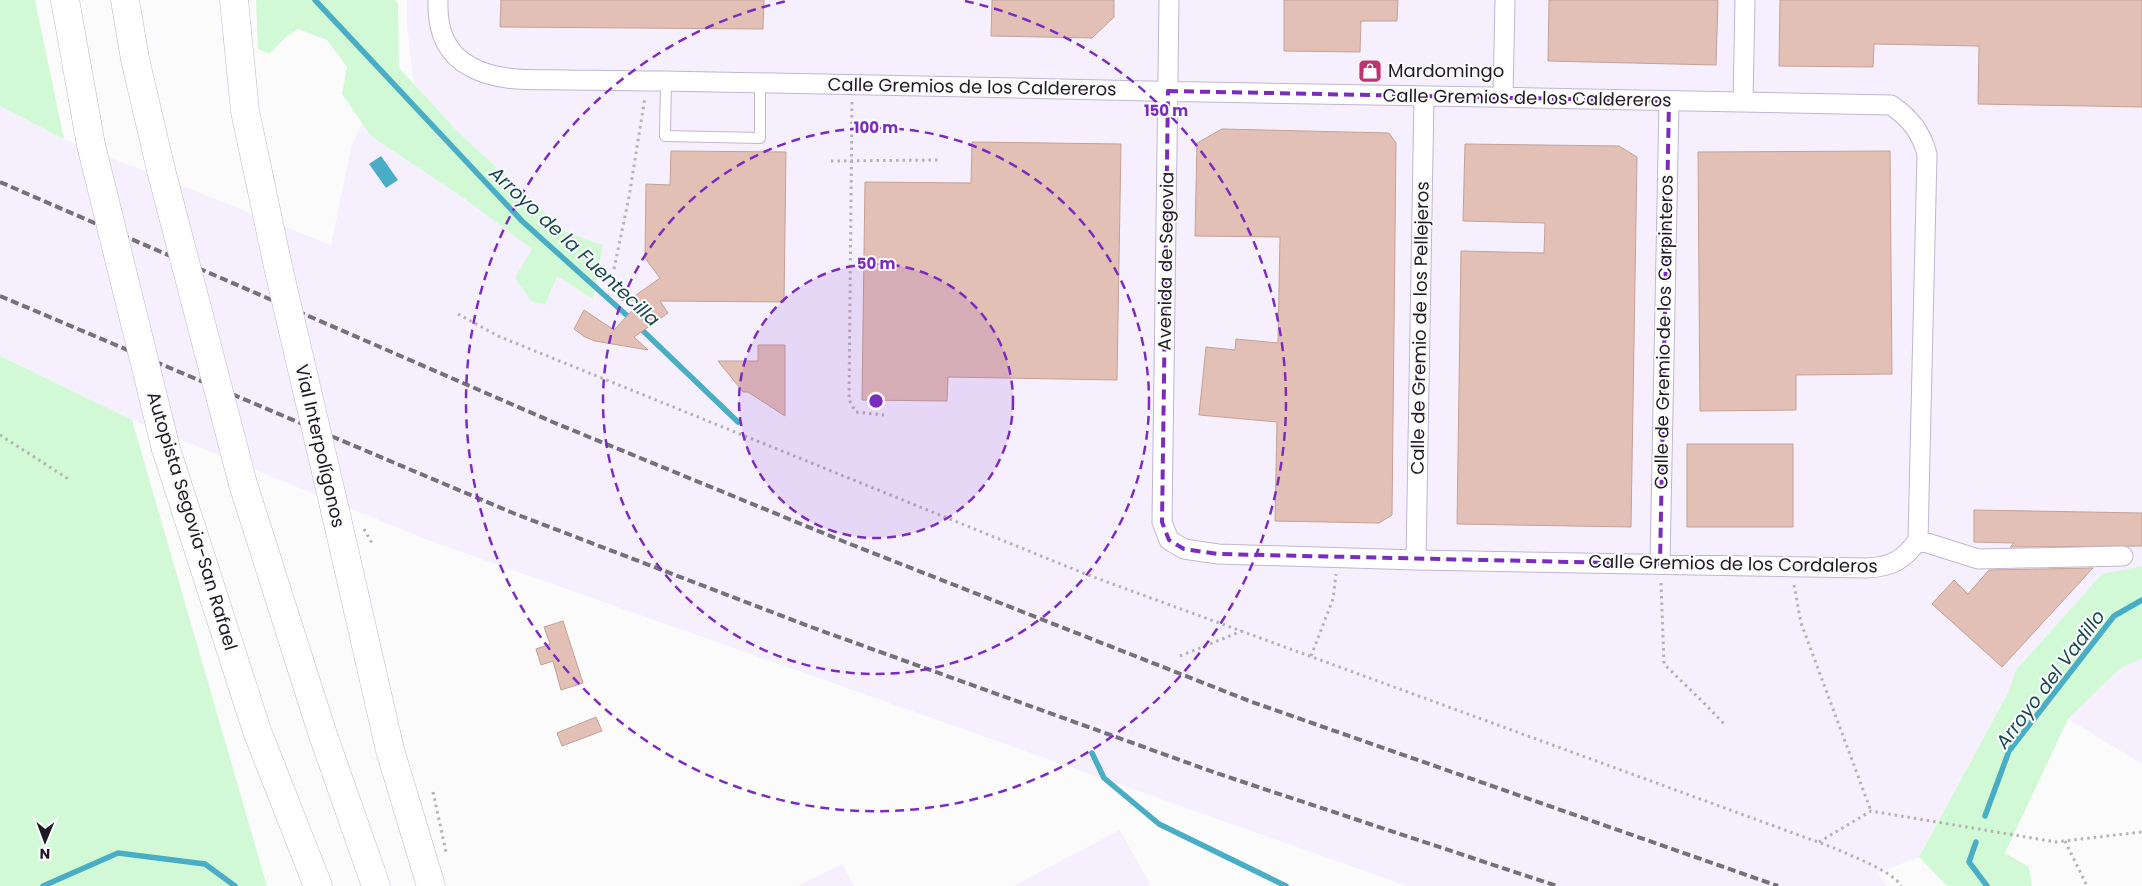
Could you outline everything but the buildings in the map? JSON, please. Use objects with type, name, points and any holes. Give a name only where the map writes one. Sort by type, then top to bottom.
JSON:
[{"type":"main road","name":"Autopista Segovia-San Rafael","points":[[65,0],[91,145],[166,449],[257,731],[318,886]]},
{"type":"main road","points":[[125,0],[135,59],[161,170],[243,484],[322,732],[376,886]]},
{"type":"main road","name":"Vial Interpolígonos","points":[[234,0],[245,111],[280,271],[390,750],[431,886]]},
{"type":"main road","points":[[257,731],[304,886]]},
{"type":"main road","points":[[322,732],[388,886]]},
{"type":"street","name":"Calle Gremios de los Caldereros","points":[[438,0],[438,21],[445,42],[456,57],[470,67],[504,77],[1891,105],[1904,114],[1915,126],[1923,139],[1927,154],[1918,540]]},
{"type":"street","name":"Avenida de Segovia","points":[[1162,522],[1169,0]]},
{"type":"street","points":[[1503,97],[1505,0]]},
{"type":"street","points":[[1743,102],[1745,0]]},
{"type":"street","name":"Calle de Gremio de los Pellejeros","points":[[1416,560],[1424,96]]},
{"type":"street","name":"Calle de Gremio de los Carpinteros","points":[[1660,564],[1669,101]]},
{"type":"street","name":"Calle Gremios de los Cordaleros","points":[[1162,522],[1169,540],[1184,548],[1218,554],[1416,560],[1882,568],[1898,562],[1909,553],[1918,540]]},
{"type":"street","points":[[1918,540],[1978,559],[2123,556]]},
{"type":"lane","points":[[666,81],[665,136],[760,138],[760,83]]},
{"type":"path","points":[[614,269],[629,197],[647,81]]},
{"type":"path","points":[[852,85],[849,400],[856,412],[884,416]]},
{"type":"path","points":[[830,161],[939,160]]},
{"type":"path","points":[[458,314],[498,336],[1060,564],[1818,842],[1883,871],[1898,880],[1901,886]]},
{"type":"path","points":[[0,435],[70,480]]},
{"type":"path","points":[[1311,656],[1333,599],[1336,558]]},
{"type":"path","points":[[1660,564],[1664,664],[1726,726]]},
{"type":"path","points":[[1791,567],[1801,623],[1871,811]]},
{"type":"path","points":[[1180,656],[1242,631]]},
{"type":"path","points":[[433,792],[448,858]]},
{"type":"path","points":[[1818,842],[1871,811],[2056,842],[2142,832]]},
{"type":"path","points":[[2065,841],[2087,886]]},
{"type":"highlighted area","points":[[1168,91],[1669,101],[1660,564],[1218,554],[1184,549],[1169,540],[1162,522]]},
{"type":"shaded area","points":[[407,0],[2142,0],[2142,764],[2068,719],[2009,691],[1919,857],[1878,873],[1887,886],[1407,886],[428,540],[132,420],[0,356],[0,106],[64,139],[331,245],[352,144],[372,105],[424,171],[407,26]]},
{"type":"shaded area","points":[[1120,830],[1151,886],[1013,886]]},
{"type":"shaded area","points":[[842,864],[854,886],[797,886]]},
{"type":"green space","points":[[0,0],[35,0],[64,139],[0,106]]},
{"type":"green space","points":[[256,0],[394,0],[398,3],[399,68],[458,132],[566,232],[603,245],[593,299],[557,276],[545,305],[531,301],[515,278],[532,249],[465,199],[371,136],[342,94],[347,67],[327,40],[298,29],[287,36],[269,54],[258,49]]},
{"type":"green space","points":[[0,356],[132,420],[267,886],[0,886]]},
{"type":"green space","points":[[2142,566],[2142,658],[2119,669],[2068,719],[2005,853],[2029,867],[2032,886],[1947,886],[1919,857],[2009,691],[2016,670],[2102,574]]},
{"type":"water","points":[[381,156],[398,180],[386,188],[369,164]]},
{"type":"waterway","name":"Arroyo de la Fuentecilla","points":[[315,0],[522,221],[632,320]]},
{"type":"waterway","name":"Arroyo de la Fuentecilla","points":[[638,326],[738,422]]},
{"type":"waterway","name":"Arroyo del Vadillo","points":[[1985,816],[2009,751],[2114,616],[2142,600]]},
{"type":"waterway","name":"Arroyo de la Fuentecilla","points":[[1092,753],[1104,778],[1159,824],[1286,886]]},
{"type":"waterway","name":"Arroyo del Vadillo","points":[[1976,842],[1969,862],[1987,886]]},
{"type":"waterway","points":[[43,886],[118,853],[205,864],[235,886]]},
{"type":"railway","points":[[0,182],[555,423],[845,542],[1252,702],[1778,886]]},
{"type":"railway","points":[[0,296],[513,513],[811,627],[1216,773],[1557,886]]},
{"type":"place","name":"Mardomingo","points":[[1370,71]]}]
